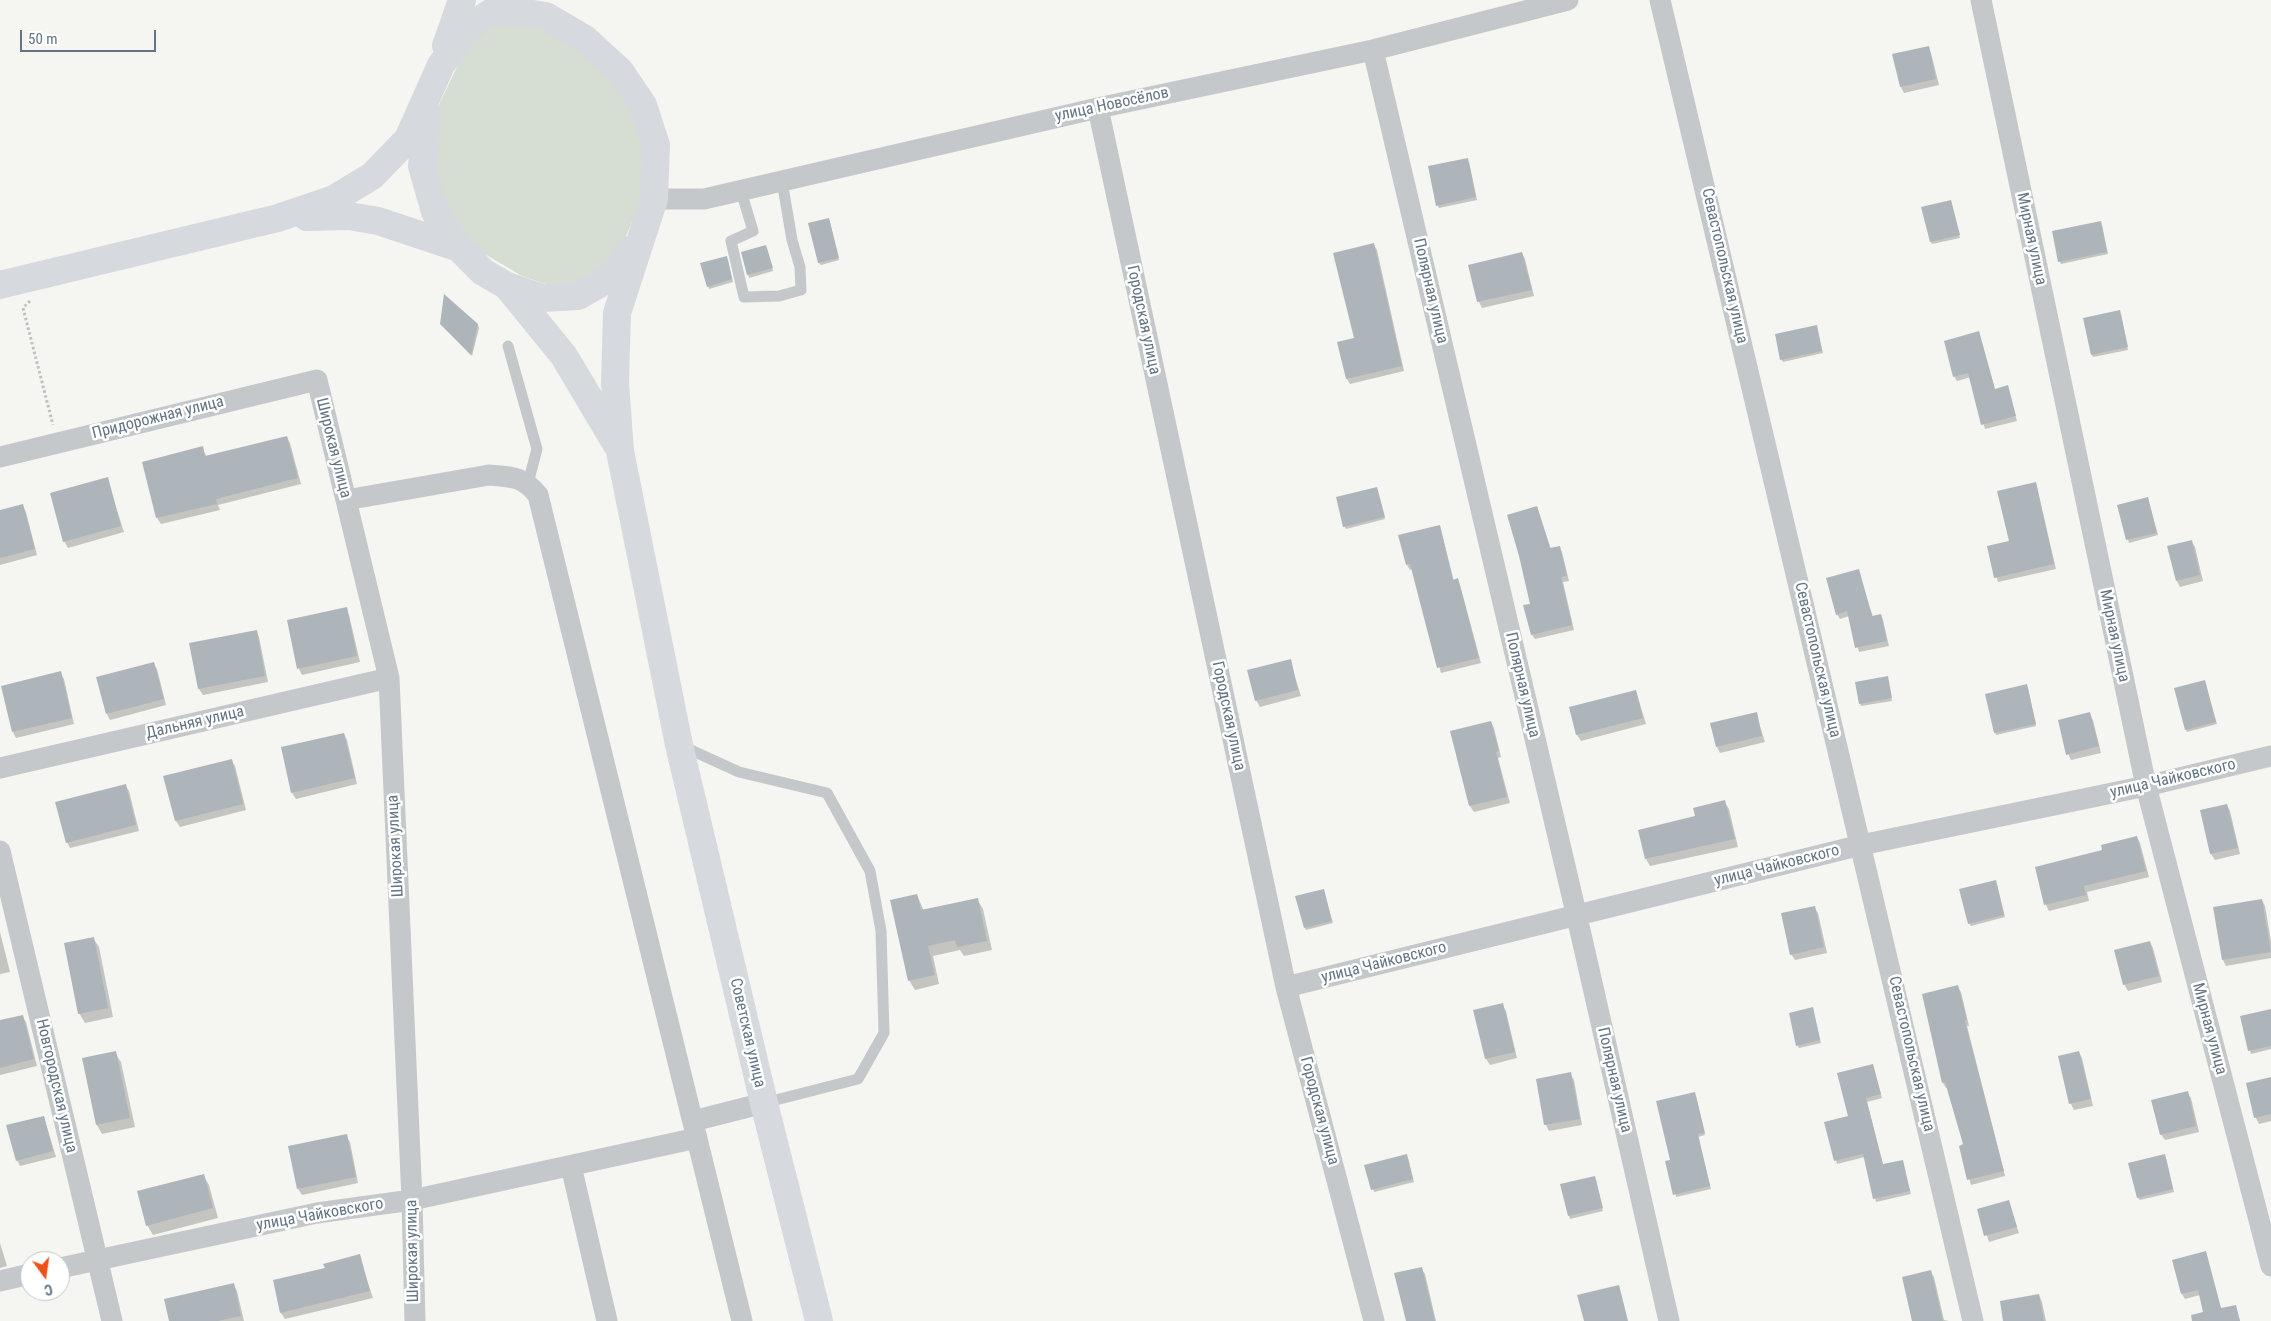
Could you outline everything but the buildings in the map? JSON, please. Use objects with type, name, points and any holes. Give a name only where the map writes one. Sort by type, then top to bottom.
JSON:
[{"type":"main road","points":[[0,285],[278,218],[334,199],[372,176],[408,139],[428,98],[441,65],[446,43],[462,0]]},
{"type":"main road","points":[[552,0],[585,39],[620,71],[643,105],[656,145],[654,198],[617,313],[615,383],[620,451]]},
{"type":"main road","points":[[441,65],[469,27],[492,12],[519,12],[546,16],[585,39]]},
{"type":"main road","points":[[428,98],[422,166],[435,212],[459,248],[483,272],[507,286],[542,298],[578,296],[613,276],[644,228]]},
{"type":"main road","points":[[278,218],[349,216],[378,220],[459,248]]},
{"type":"main road","points":[[507,286],[564,356],[620,451]]},
{"type":"main road","name":"Советская улица","points":[[620,451],[679,745],[764,1103],[819,1321]]},
{"type":"street","name":"улица Новосёлов","points":[[654,198],[704,199],[741,191],[1098,108],[1373,50],[1568,0]]},
{"type":"street","name":"Севастопольская улица","points":[[1660,0],[1974,1321]]},
{"type":"street","name":"Мирная улица","points":[[1981,0],[2146,786],[2271,1266]]},
{"type":"street","name":"Полярная улица","points":[[1373,50],[1577,917],[1669,1321]]},
{"type":"street","name":"Городская улица","points":[[1098,108],[1286,987],[1374,1321]]},
{"type":"street","name":"Придорожная улица","points":[[0,457],[317,380]]},
{"type":"street","name":"Широкая улица","points":[[317,380],[389,678],[412,1200],[415,1321]]},
{"type":"street","points":[[346,500],[489,475],[512,477],[528,483],[538,495],[742,1321]]},
{"type":"street","name":"Дальняя улица","points":[[0,768],[389,678]]},
{"type":"street","name":"улица Чайковского","points":[[1286,987],[1577,917],[1861,845],[2146,786],[2271,756]]},
{"type":"street","name":"Новгородская улица","points":[[0,851],[112,1321]]},
{"type":"street","name":"улица Чайковского","points":[[70,1266],[317,1213],[412,1200],[571,1166],[695,1130],[764,1103]]},
{"type":"street","points":[[571,1166],[607,1321]]},
{"type":"street","points":[[0,1281],[20,1276]]},
{"type":"lane","points":[[741,191],[753,231],[730,241],[744,297],[779,296],[801,290],[800,267],[792,240],[782,181]]},
{"type":"lane","points":[[508,346],[537,449],[528,483]]},
{"type":"lane","points":[[679,745],[739,772],[827,793],[870,871],[881,931],[884,1033],[858,1079],[764,1103]]},
{"type":"path","points":[[35,296],[22,308],[58,443]]},
{"type":"shaded area","points":[[517,18],[572,41],[627,95],[647,157],[639,205],[624,241],[604,266],[583,281],[556,286],[522,276],[483,253],[467,239],[444,206],[429,137],[438,107],[473,33]]}]
